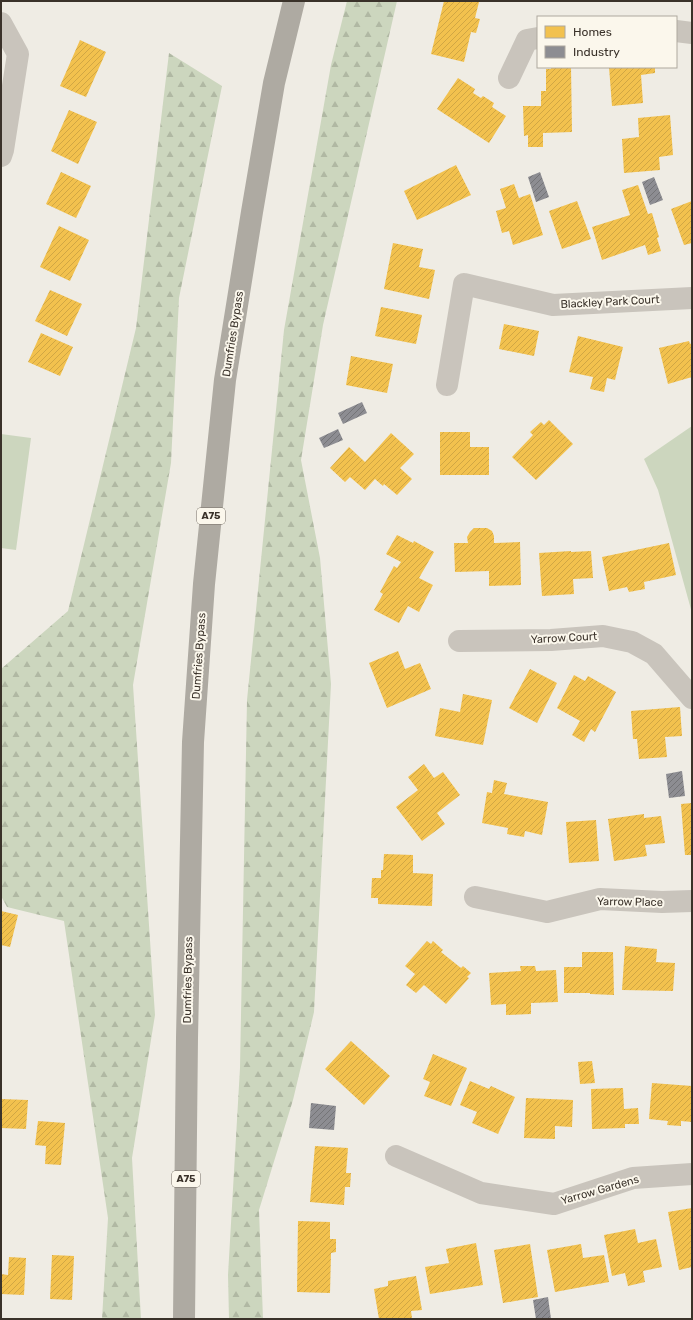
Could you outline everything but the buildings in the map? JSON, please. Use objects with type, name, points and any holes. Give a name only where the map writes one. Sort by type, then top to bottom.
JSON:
[{"type":"highway","name":"Dumfries Bypass","points":[[184,1319],[187,1030],[193,742],[204,584],[225,380],[274,83],[294,1]]},
{"type":"street","points":[[1,24],[18,54],[1,156]]},
{"type":"street","points":[[677,31],[692,33]]},
{"type":"street","points":[[509,78],[527,40],[537,38]]},
{"type":"street","name":"Blackley Park Court","points":[[447,385],[464,284],[553,304],[692,298]]},
{"type":"street","name":"Yarrow Court","points":[[459,641],[551,640],[603,636],[632,642],[654,654],[692,698]]},
{"type":"street","name":"Yarrow Place","points":[[475,897],[547,912],[600,899],[692,902]]},
{"type":"street","name":"Yarrow Gardens","points":[[396,1156],[481,1193],[554,1204],[633,1178],[692,1174]]},
{"type":"green space","points":[[347,1],[397,1],[323,325],[301,460],[320,558],[331,684],[314,1012],[293,1100],[259,1210],[263,1319],[229,1319],[228,1275],[240,1068],[247,700],[284,330],[331,65]]},
{"type":"green space","points":[[169,53],[222,86],[179,298],[171,463],[133,685],[155,1015],[132,1158],[141,1319],[102,1319],[108,1218],[64,921],[7,907],[1,896],[1,669],[68,611],[136,328]]},
{"type":"green space","points":[[692,426],[692,613],[658,490],[644,459]]},
{"type":"green space","points":[[1,434],[31,438],[16,550],[1,548]]}]
